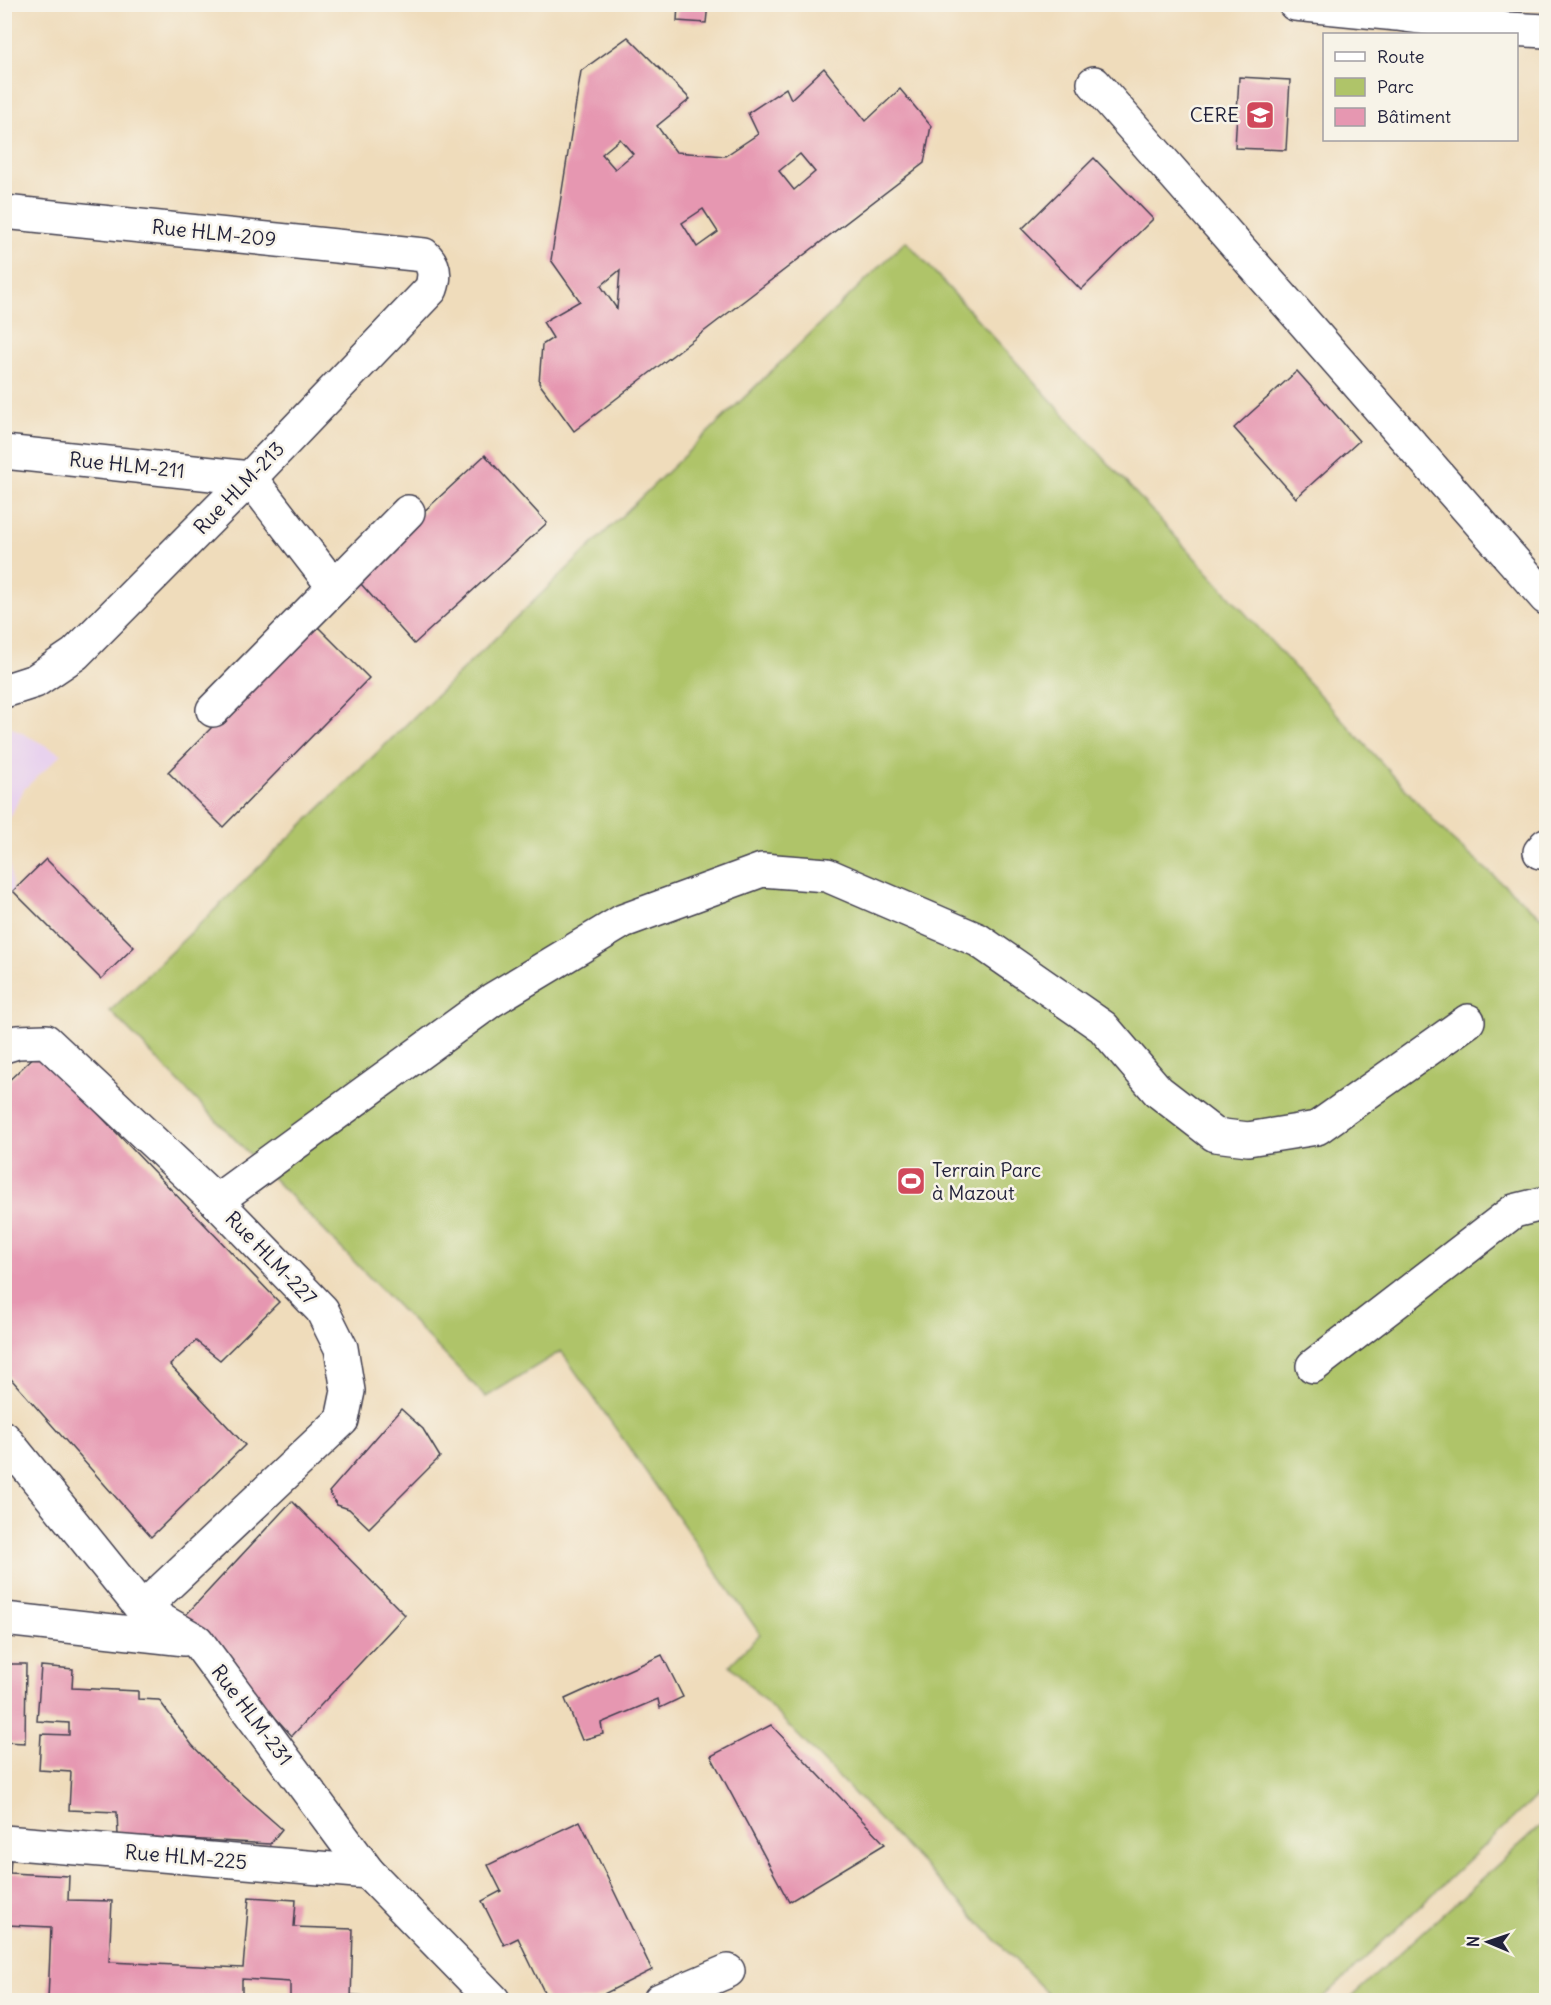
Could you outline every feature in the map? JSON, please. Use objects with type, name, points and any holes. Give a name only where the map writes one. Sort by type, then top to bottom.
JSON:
[{"type":"street","points":[[1295,4],[1409,10],[1446,22],[1546,31]]},
{"type":"street","points":[[1094,83],[1546,598]]},
{"type":"street","name":"Rue HLM-209","points":[[4,212],[424,255]]},
{"type":"street","name":"Rue HLM-213","points":[[4,691],[35,681],[75,654],[250,478],[431,289],[434,270],[431,261],[424,255]]},
{"type":"street","name":"Rue HLM-211","points":[[4,452],[250,478]]},
{"type":"street","points":[[250,478],[334,587]]},
{"type":"street","points":[[213,710],[408,512]]},
{"type":"street","points":[[216,1201],[492,1000],[623,921],[762,870],[827,875],[978,940],[1103,1027],[1158,1091],[1215,1135],[1248,1139],[1317,1128],[1468,1021]]},
{"type":"street","name":"Rue HLM-227","points":[[4,1046],[17,1042],[46,1041],[216,1201],[322,1310],[341,1348],[348,1391],[342,1420],[142,1609]]},
{"type":"street","points":[[1313,1366],[1514,1211],[1546,1203]]},
{"type":"street","name":"Rue HLM-231","points":[[4,1438],[142,1609],[197,1641],[368,1872],[493,2001]]},
{"type":"street","points":[[4,1619],[197,1641]]},
{"type":"street","name":"Rue HLM-225","points":[[4,1842],[368,1872]]},
{"type":"street","points":[[660,2001],[728,1971]]},
{"type":"shaded area","points":[[5,724],[62,754],[24,789],[5,828]]},
{"type":"shaded area","points":[[5,828],[13,891],[5,898]]},
{"type":"green space","name":"Terrain Parc à Mazout","points":[[906,241],[1451,839],[1546,921],[1546,1787],[1321,2000],[1054,2000],[730,1665],[760,1634],[561,1351],[486,1397],[110,1011]]},
{"type":"green space","points":[[1546,1821],[1546,2000],[1354,2000],[1350,1998]]},
{"type":"building","points":[[678,4],[708,4],[706,23],[677,21]]},
{"type":"building","points":[[628,37],[690,99],[657,126],[676,152],[725,156],[758,134],[748,113],[786,88],[791,99],[824,68],[866,121],[900,89],[931,126],[924,163],[574,431],[539,383],[542,345],[553,338],[543,322],[580,301],[551,260],[581,71]],"holes":[[[620,139],[633,154],[615,169],[602,154]],[[800,154],[815,172],[794,190],[779,171]],[[703,209],[718,232],[697,247],[682,223]],[[620,270],[617,309],[601,286]]]},
{"type":"building","points":[[1239,77],[1290,80],[1286,150],[1235,148]]},
{"type":"building","points":[[1094,158],[1153,219],[1081,290],[1022,229]]},
{"type":"building","points":[[1297,371],[1359,441],[1296,498],[1234,428]]},
{"type":"building","points":[[485,455],[547,523],[414,644],[354,576]]},
{"type":"building","points":[[314,623],[369,678],[223,827],[168,772]]},
{"type":"building","points":[[46,859],[134,947],[101,979],[13,891]]},
{"type":"building","points":[[39,1052],[279,1302],[220,1360],[196,1341],[170,1365],[245,1445],[151,1537],[4,1371],[4,1085]]},
{"type":"building","points":[[401,1409],[423,1429],[440,1457],[369,1528],[349,1509],[337,1505],[329,1492]]},
{"type":"building","points":[[292,1501],[405,1615],[292,1736],[184,1617]]},
{"type":"building","points":[[662,1655],[683,1697],[660,1708],[658,1699],[601,1723],[603,1734],[582,1740],[565,1699]]},
{"type":"building","points":[[4,1664],[26,1664],[25,1743],[4,1742]]},
{"type":"building","points":[[41,1666],[73,1669],[72,1688],[138,1691],[138,1699],[159,1700],[192,1745],[223,1777],[282,1829],[270,1844],[118,1835],[117,1812],[69,1810],[71,1772],[39,1770],[41,1734],[69,1735],[69,1723],[37,1721]]},
{"type":"building","points":[[771,1725],[885,1844],[789,1902],[711,1756]]},
{"type":"building","points":[[580,1821],[652,1970],[592,2000],[548,2000],[518,1938],[504,1945],[482,1901],[501,1891],[488,1865]]},
{"type":"building","points":[[4,1858],[11,1858],[10,1873],[69,1876],[68,1900],[112,1901],[109,1962],[243,1968],[249,1897],[296,1900],[294,1927],[353,1929],[351,2000],[290,2000],[290,1982],[242,1979],[242,2000],[48,2000],[51,1927],[7,1925],[6,1934],[4,1933]]},
{"type":"building","points":[[352,1995],[412,1999],[412,2000],[352,2000]]},
{"type":"place","name":"CERE","points":[[1260,115]]},
{"type":"place","name":"Terrain Parc à Mazout","points":[[911,1181]]}]
